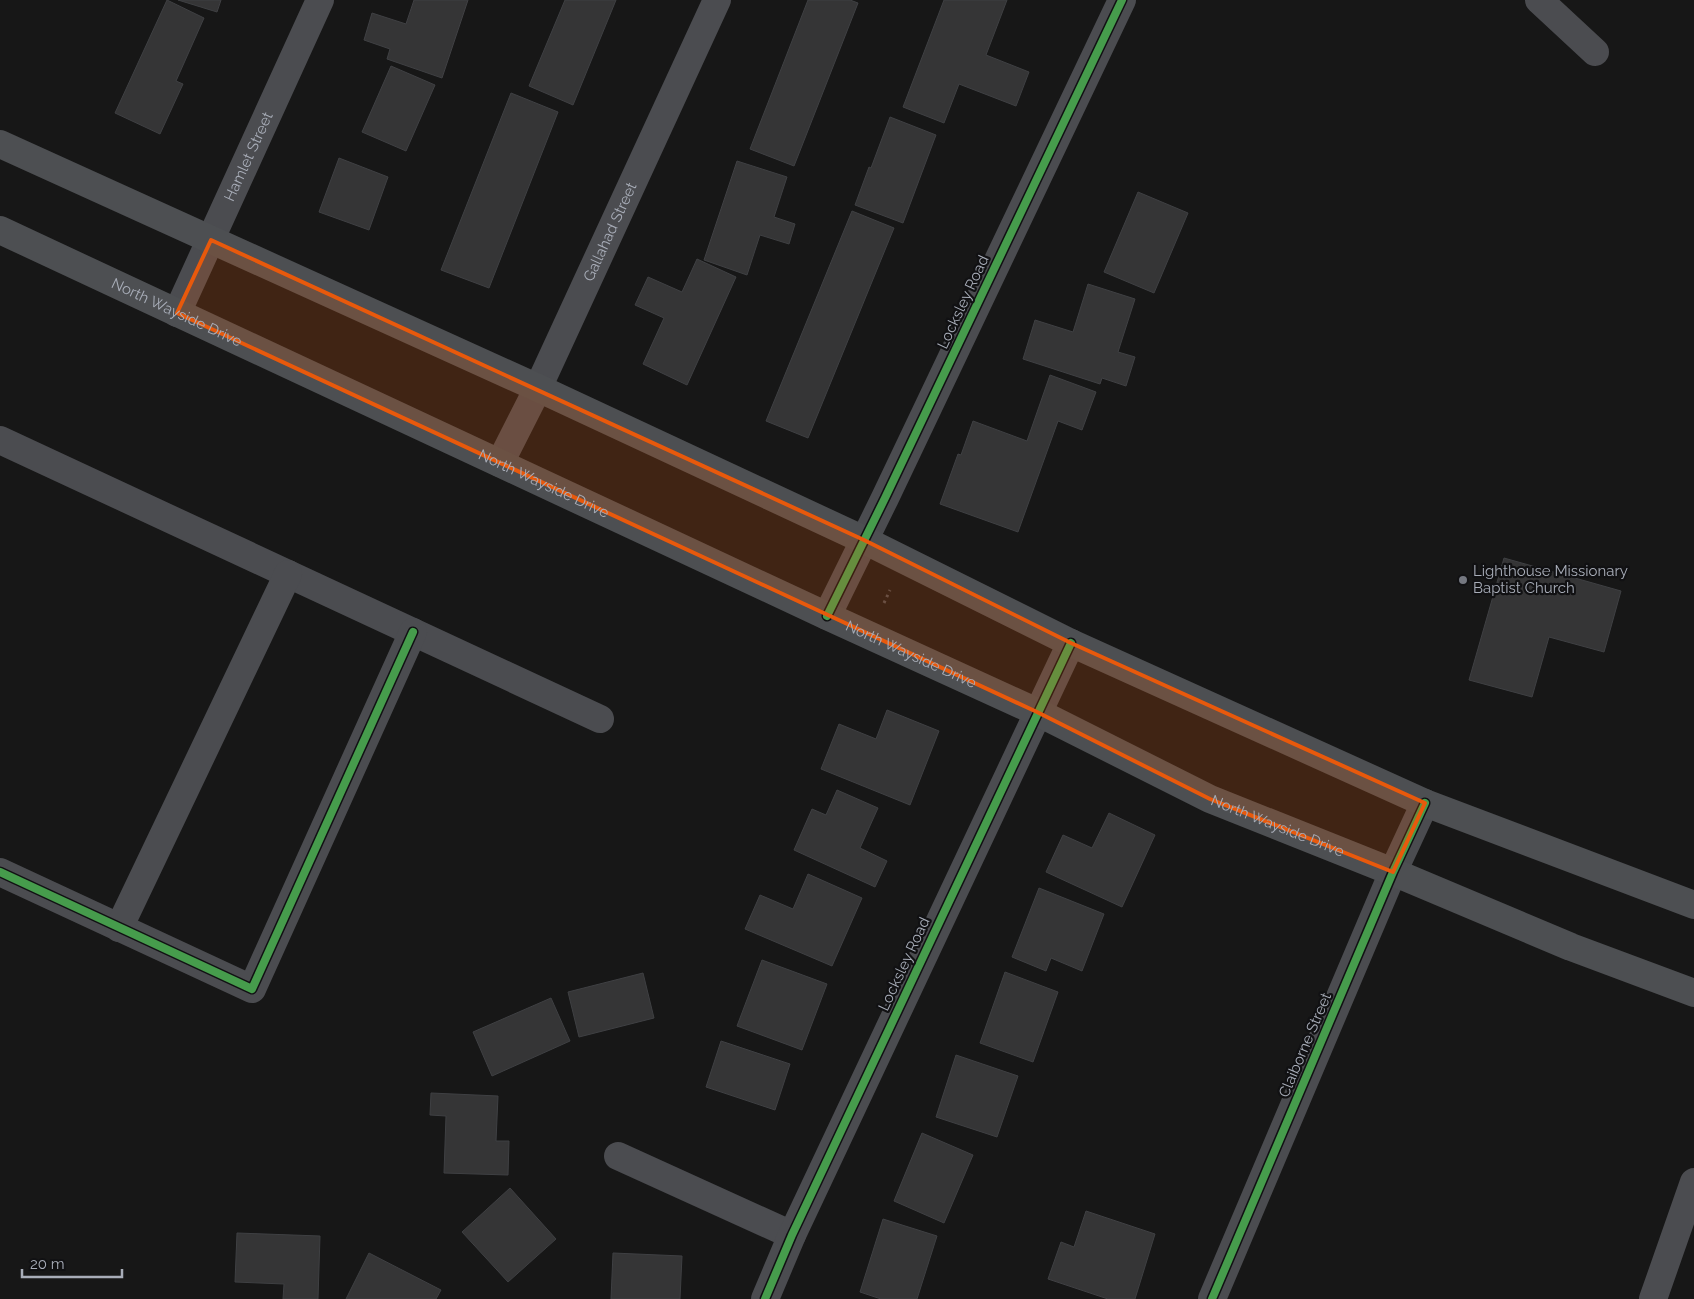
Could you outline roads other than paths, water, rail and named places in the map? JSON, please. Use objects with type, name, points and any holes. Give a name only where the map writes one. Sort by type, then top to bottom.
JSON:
[{"type":"main road","points":[[0,144],[538,388],[864,540],[1071,643],[1425,804],[1694,905]]},
{"type":"main road","name":"North Wayside Drive","points":[[0,230],[1037,712],[1210,799],[1393,872],[1571,947],[1694,993]]},
{"type":"street","name":"Hamlet Street","points":[[177,313],[320,0]]},
{"type":"street","name":"Gallahad Street","points":[[500,463],[538,388],[717,0]]},
{"type":"street","name":"Locksley Road","points":[[827,616],[1122,0]]},
{"type":"street","points":[[1539,0],[1595,52]]},
{"type":"street","points":[[0,440],[600,719]]},
{"type":"street","points":[[119,928],[288,574]]},
{"type":"street","points":[[0,872],[252,989],[413,632]]},
{"type":"street","name":"Locksley Road","points":[[765,1299],[792,1235],[1071,643]]},
{"type":"street","name":"Claiborne Street","points":[[1212,1299],[1393,872],[1425,804]]},
{"type":"street","points":[[618,1156],[792,1235]]},
{"type":"street","points":[[1653,1299],[1694,1182]]},
{"type":"place","name":"Lighthouse Missionary Baptist Church","points":[[1463,580]]}]
